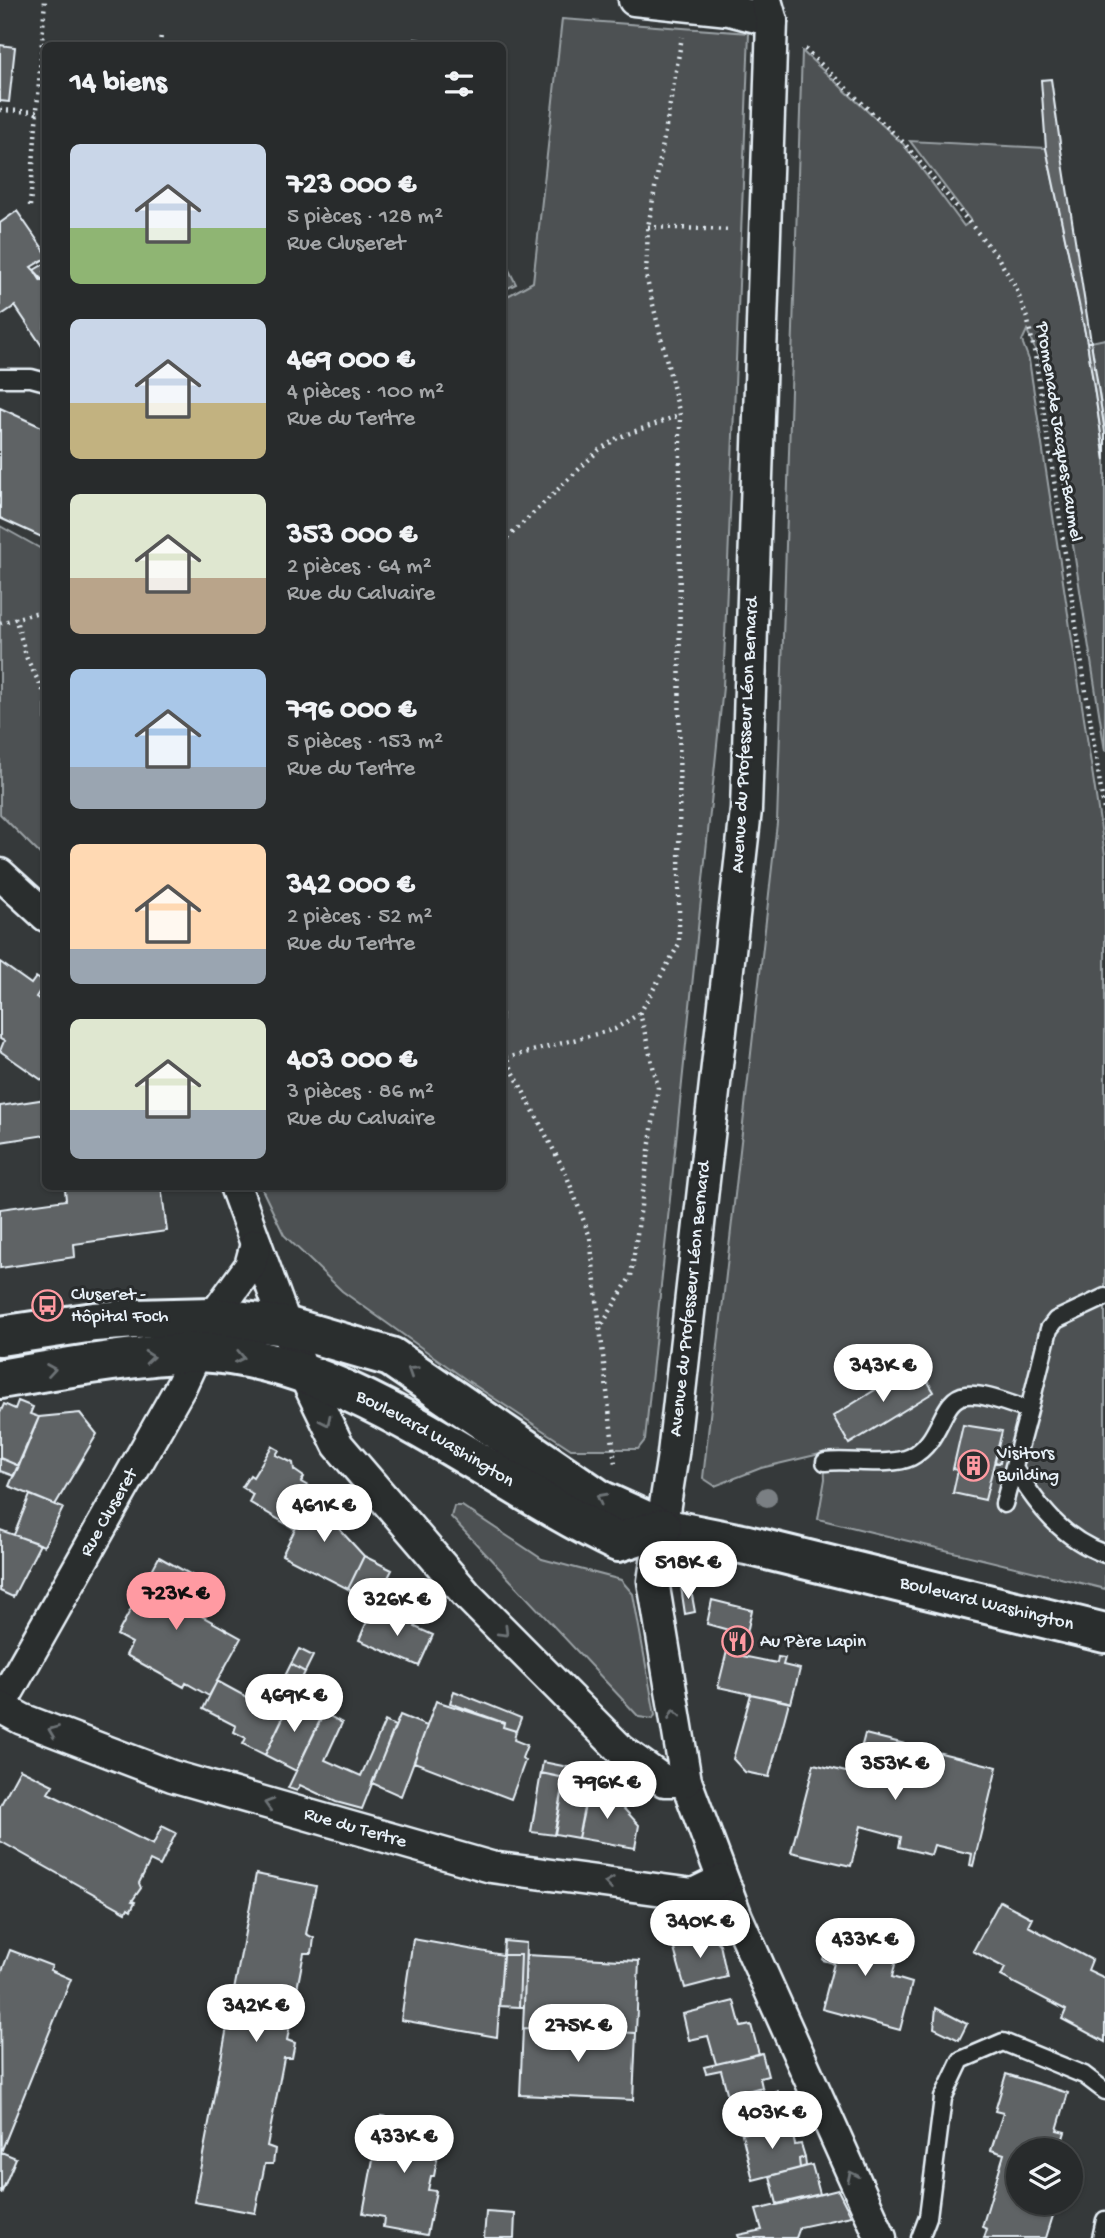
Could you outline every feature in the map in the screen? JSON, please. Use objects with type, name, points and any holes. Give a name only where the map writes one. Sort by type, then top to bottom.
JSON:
[{"type":"street","points":[[634,0],[729,10],[769,10]]},
{"type":"street","name":"Avenue du Professeur Léon Bernard","points":[[769,10],[767,238],[746,810],[673,1454],[653,1581],[686,1781],[722,1880],[818,2103],[881,2238]]},
{"type":"street","points":[[0,874],[42,912]]},
{"type":"street","points":[[236,1190],[304,1375],[338,1445],[466,1594],[621,1750],[664,1781],[686,1781]]},
{"type":"street","name":"Rue Cluseret","points":[[0,1706],[181,1386],[213,1317],[250,1266],[256,1244]]},
{"type":"street","name":"Boulevard Washington","points":[[0,1336],[94,1322],[213,1317],[285,1326],[391,1357],[600,1500],[662,1528],[747,1545],[1105,1633]]},
{"type":"street","name":"Boulevard Washington","points":[[0,1379],[101,1362],[197,1352],[239,1356],[304,1375],[372,1401],[536,1499],[618,1542],[662,1528]]},
{"type":"street","name":"Rue du Tertre","points":[[0,1706],[22,1719],[172,1776],[491,1867],[693,1894],[722,1880]]},
{"type":"lane","points":[[0,378],[32,378],[42,381]]},
{"type":"lane","points":[[1004,1504],[1049,1329],[1056,1320],[1105,1297]]},
{"type":"lane","points":[[825,1462],[908,1459],[924,1450],[936,1435],[944,1412],[953,1399],[964,1395],[1029,1410]]},
{"type":"lane","points":[[1014,1468],[1047,1516],[1066,1532],[1105,1554]]},
{"type":"lane","points":[[920,2238],[928,2217],[943,2098],[961,2060],[1003,2042],[1084,2075],[1105,2091]]},
{"type":"lane","points":[[1101,2238],[1105,2220]]},
{"type":"path","points":[[42,42],[45,0]]},
{"type":"path","points":[[506,1057],[615,1029],[640,1013],[679,944],[680,415],[646,276],[648,227],[687,5]]},
{"type":"path","name":"Promenade Jacques-Baumel","points":[[769,10],[904,143],[997,256],[1016,289],[1028,321],[1035,355],[1105,817]]},
{"type":"path","points":[[160,42],[161,34]]},
{"type":"path","points":[[30,206],[42,44]]},
{"type":"path","points":[[0,110],[37,112]]},
{"type":"path","points":[[648,227],[735,231],[767,238]]},
{"type":"path","points":[[38,277],[42,274]]},
{"type":"path","points":[[506,540],[598,450],[619,437],[680,415]]},
{"type":"path","points":[[0,623],[42,611]]},
{"type":"path","points":[[15,617],[27,659],[42,688]]},
{"type":"path","points":[[599,1330],[631,1276],[658,1087],[640,1013]]},
{"type":"path","points":[[506,1062],[566,1174],[590,1237],[616,1476]]},
{"type":"shaded area","points":[[562,19],[749,33],[723,687],[645,1440],[638,1449],[571,1449],[468,1381],[342,1291],[284,1235],[262,1190],[506,1190],[506,297],[533,282]]},
{"type":"shaded area","points":[[802,51],[903,144],[964,226],[971,221],[910,141],[1046,148],[1087,342],[1105,460],[1105,751],[1047,378],[1027,330],[1022,341],[1029,360],[1105,855],[1105,1589],[818,1519],[825,1479],[824,1453],[761,1468],[715,1486],[703,1478],[777,823]]},
{"type":"shaded area","points":[[506,264],[516,284],[506,289]]},
{"type":"shaded area","points":[[1105,339],[1105,432],[1091,342]]},
{"type":"shaded area","points":[[0,526],[42,549],[42,856],[0,814]]},
{"type":"shaded area","points":[[454,1506],[462,1506],[542,1559],[621,1580],[633,1594],[655,1715],[653,1719],[639,1717],[451,1517]]},
{"type":"building","points":[[0,45],[15,47],[9,102],[0,101]]},
{"type":"building","points":[[1051,79],[1091,342],[1087,342],[1046,148],[1041,80]]},
{"type":"building","points":[[17,211],[42,247],[42,260],[31,267],[42,279],[42,346],[15,306],[0,316],[0,223]]},
{"type":"building","points":[[42,265],[42,281],[41,281],[34,270]]},
{"type":"building","points":[[1087,342],[1091,342],[1105,432],[1105,460]]},
{"type":"building","points":[[0,408],[42,427],[42,537],[0,518]]},
{"type":"building","points":[[0,962],[31,984],[36,977],[42,981],[42,988],[36,997],[42,1001],[42,1080],[0,1051],[4,1041],[0,1039]]},
{"type":"building","points":[[42,1100],[42,1136],[0,1142],[0,1106]]},
{"type":"building","points":[[65,1190],[162,1190],[167,1231],[74,1244],[75,1257],[0,1268],[0,1209],[66,1200]]},
{"type":"building","points":[[917,1364],[934,1392],[849,1444],[833,1416]]},
{"type":"building","points":[[18,1401],[33,1407],[30,1414],[39,1417],[19,1466],[0,1458],[0,1413],[4,1404],[15,1409]]},
{"type":"building","points":[[80,1413],[97,1434],[55,1505],[9,1486],[39,1417]]},
{"type":"building","name":"Visitors Building","points":[[963,1425],[1002,1431],[985,1500],[953,1493],[958,1470],[953,1469]]},
{"type":"building","points":[[272,1446],[279,1450],[276,1455],[293,1463],[294,1470],[304,1477],[301,1482],[315,1490],[295,1529],[249,1502],[253,1494],[242,1487],[250,1475],[253,1477]]},
{"type":"building","points":[[998,1449],[1002,1450],[1000,1463],[995,1462]]},
{"type":"building","points":[[0,1458],[19,1466],[14,1476],[0,1471]]},
{"type":"building","points":[[315,1490],[337,1503],[329,1518],[364,1556],[348,1589],[282,1555]]},
{"type":"building","points":[[30,1495],[63,1508],[44,1546],[14,1535]]},
{"type":"building","points":[[0,1530],[40,1544],[13,1597],[0,1591]]},
{"type":"building","points":[[364,1556],[392,1570],[375,1603],[348,1589]]},
{"type":"building","points":[[159,1557],[197,1578],[182,1605],[241,1638],[209,1696],[186,1683],[184,1687],[126,1655],[132,1643],[117,1635]]},
{"type":"building","points":[[681,1587],[691,1590],[695,1612],[685,1614]]},
{"type":"building","name":"Au Père Lapin","points":[[712,1600],[752,1610],[742,1656],[777,1663],[778,1657],[785,1658],[783,1665],[800,1669],[791,1703],[718,1687],[732,1631],[707,1624]]},
{"type":"building","points":[[371,1612],[399,1624],[403,1614],[417,1620],[415,1627],[433,1635],[419,1666],[359,1640]]},
{"type":"building","points":[[299,1649],[313,1656],[305,1672],[291,1664]]},
{"type":"building","points":[[291,1664],[305,1672],[291,1702],[276,1694]]},
{"type":"building","points":[[217,1681],[283,1717],[265,1755],[243,1744],[246,1738],[234,1732],[236,1726],[203,1709]]},
{"type":"building","points":[[454,1691],[521,1718],[516,1731],[503,1727],[504,1723],[450,1703]]},
{"type":"building","points":[[751,1694],[789,1702],[769,1777],[745,1772],[733,1759]]},
{"type":"building","points":[[294,1695],[309,1702],[307,1707],[323,1714],[296,1771],[265,1755]]},
{"type":"building","points":[[436,1701],[504,1723],[503,1727],[516,1731],[514,1740],[527,1745],[522,1758],[525,1761],[511,1799],[414,1762]]},
{"type":"building","points":[[324,1713],[342,1723],[325,1760],[361,1776],[385,1721],[395,1726],[362,1809],[336,1802],[300,1785],[297,1791],[288,1788]]},
{"type":"building","points":[[400,1715],[427,1726],[401,1796],[372,1783]]},
{"type":"building","points":[[865,1734],[997,1767],[973,1866],[970,1865],[972,1854],[934,1845],[931,1855],[899,1847],[901,1837],[861,1826],[851,1866],[791,1852],[814,1764],[854,1774]]},
{"type":"building","points":[[543,1762],[568,1767],[565,1778],[541,1773]]},
{"type":"building","points":[[20,1769],[53,1785],[48,1793],[153,1845],[162,1826],[176,1833],[160,1866],[150,1861],[139,1883],[141,1888],[132,1901],[135,1902],[131,1910],[128,1908],[126,1912],[0,1841],[0,1806]]},
{"type":"building","points":[[541,1773],[565,1778],[554,1835],[531,1832]]},
{"type":"building","points":[[565,1778],[590,1783],[578,1838],[555,1834]]},
{"type":"building","points":[[603,1786],[639,1825],[635,1848],[578,1838],[588,1788],[600,1790]]},
{"type":"building","points":[[256,1874],[316,1886],[306,1934],[314,1938],[312,1953],[304,1953],[287,2040],[295,2043],[292,2058],[284,2058],[267,2146],[275,2149],[273,2164],[265,2164],[255,2213],[194,2202]]},
{"type":"building","points":[[1000,1901],[1032,1918],[1028,1926],[1092,1960],[1088,1970],[1105,1978],[1105,2042],[1062,2019],[1066,2010],[1001,1976],[1005,1968],[973,1951]]},
{"type":"building","points":[[832,1924],[900,1943],[892,1977],[912,1983],[900,2030],[822,2009],[834,1963],[823,1960]]},
{"type":"building","points":[[709,1932],[720,1944],[727,1977],[685,1988],[672,1942]]},
{"type":"building","points":[[413,1939],[503,1955],[497,2037],[401,2020]]},
{"type":"building","points":[[504,1941],[526,1943],[524,2007],[519,2007],[521,1955],[503,1955]]},
{"type":"building","points":[[10,1950],[52,1966],[50,1970],[71,1979],[1,2152],[16,2158],[1,2194],[0,1976]]},
{"type":"building","points":[[503,1955],[521,1955],[519,2007],[499,2006]]},
{"type":"building","points":[[526,1955],[639,1961],[636,2033],[523,2028]]},
{"type":"building","points":[[734,2001],[741,2027],[751,2025],[759,2054],[716,2064],[708,2036],[689,2040],[683,2014]]},
{"type":"building","points":[[936,2008],[967,2024],[959,2040],[934,2028]]},
{"type":"building","points":[[523,2028],[636,2033],[633,2100],[520,2095]]},
{"type":"building","points":[[762,2053],[768,2076],[760,2078],[762,2087],[728,2096],[721,2070],[706,2073],[704,2067]]},
{"type":"building","points":[[1006,2074],[1068,2093],[1057,2130],[1065,2132],[1063,2138],[1006,2138],[1006,2215],[1053,2215],[1046,2238],[984,2238],[987,2229],[982,2227],[1004,2154],[991,2150],[1003,2113],[995,2111]]},
{"type":"building","points":[[762,2087],[764,2095],[777,2091],[785,2123],[742,2134],[732,2095]]},
{"type":"building","points":[[381,2116],[443,2127],[434,2176],[431,2176],[428,2190],[436,2191],[427,2235],[383,2227],[384,2217],[363,2213]]},
{"type":"building","points":[[790,2122],[795,2145],[801,2144],[805,2157],[799,2159],[800,2168],[753,2180],[742,2134]]},
{"type":"building","points":[[805,2157],[806,2166],[800,2168],[799,2159]]},
{"type":"building","points":[[812,2165],[820,2194],[777,2204],[770,2176]]},
{"type":"building","points":[[838,2190],[851,2216],[800,2227],[796,2238],[739,2238],[738,2235],[762,2230],[756,2210]]},
{"type":"building","points":[[486,2212],[515,2214],[514,2238],[484,2238]]},
{"type":"place","name":"Cluseret - Hôpital Foch","points":[[48,1306]]},
{"type":"place","name":"Visitors Building","points":[[974,1465]]},
{"type":"place","name":"Au Père Lapin","points":[[737,1642]]}]
